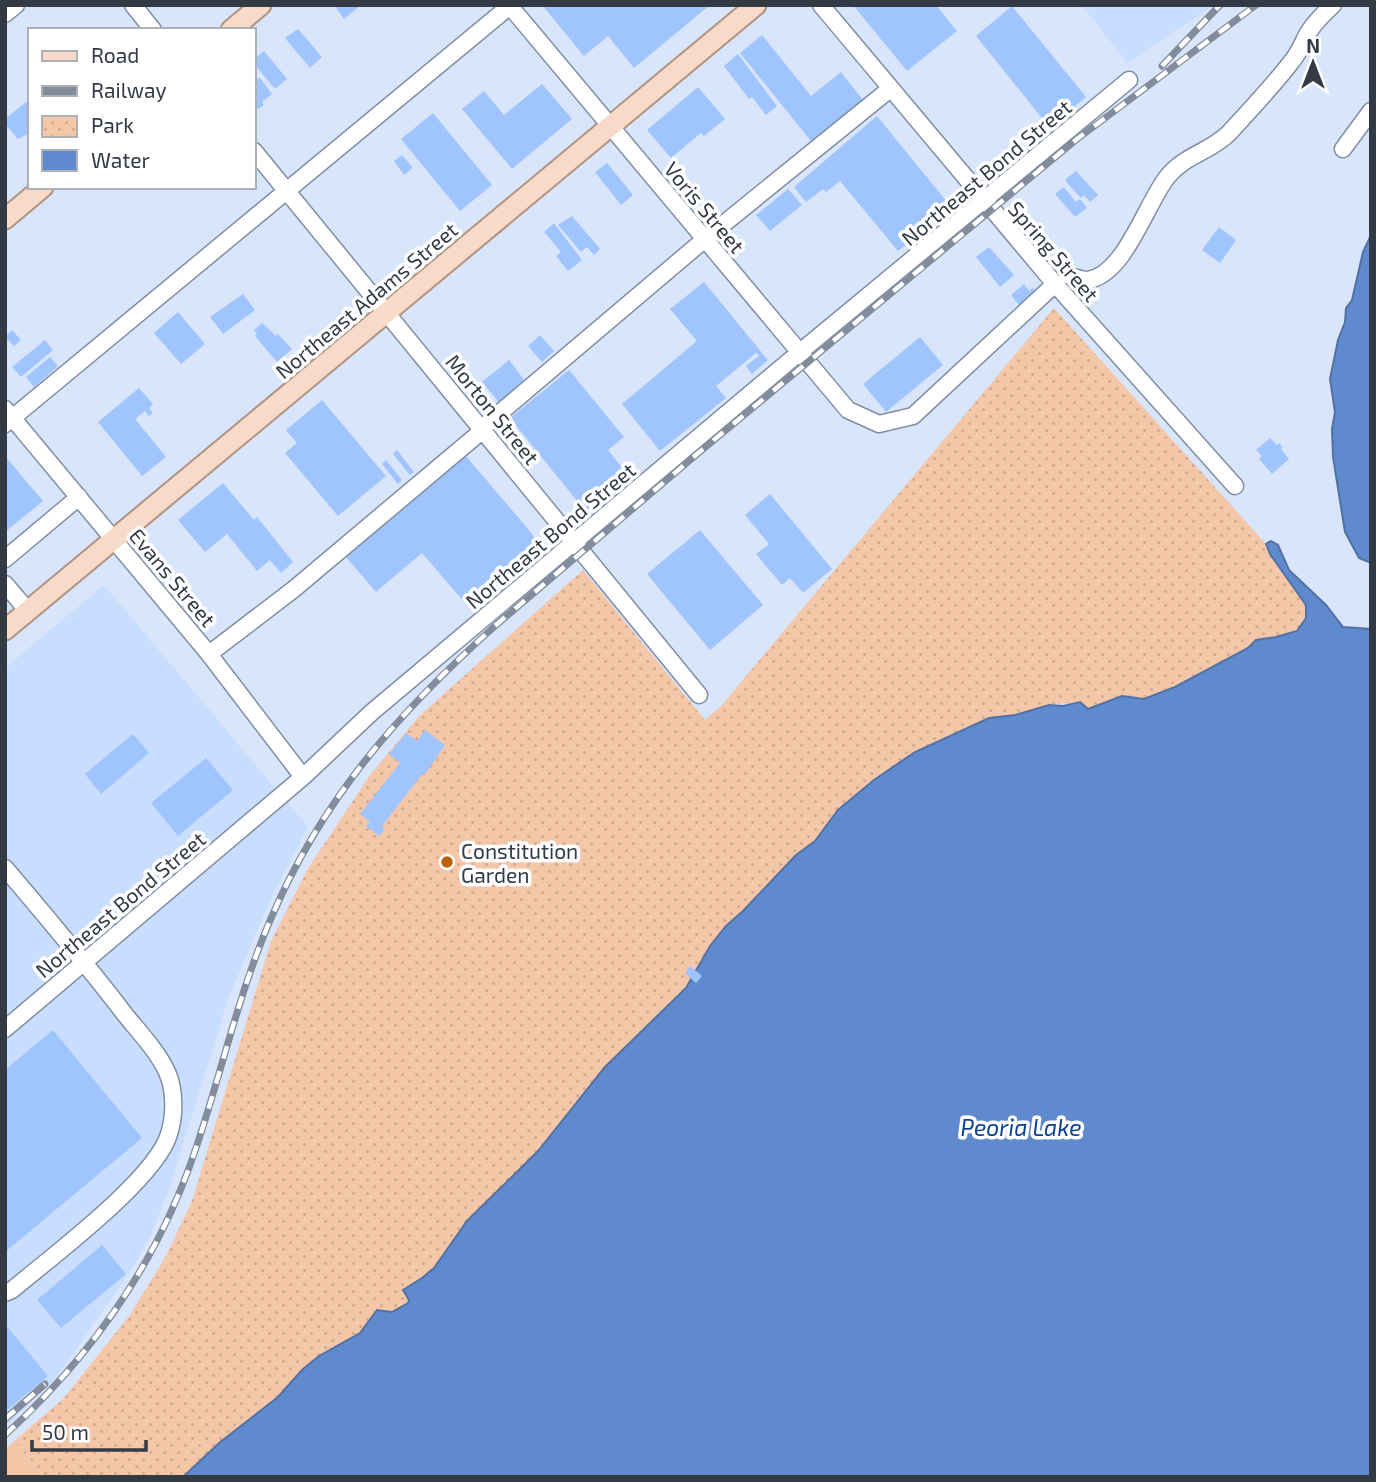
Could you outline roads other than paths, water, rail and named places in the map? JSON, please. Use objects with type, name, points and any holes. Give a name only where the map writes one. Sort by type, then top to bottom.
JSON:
[{"type":"main road","points":[[233,28],[261,5]]},
{"type":"main road","name":"Northeast Adams Street","points":[[5,630],[756,5]]},
{"type":"main road","points":[[5,219],[41,189]]},
{"type":"street","points":[[5,14],[16,5]]},
{"type":"street","points":[[133,5],[151,28]]},
{"type":"street","name":"Spring Street","points":[[821,5],[984,201],[1061,280],[1235,486]]},
{"type":"street","points":[[1061,280],[1095,278],[1113,265],[1129,245],[1166,178],[1179,163],[1195,153],[1212,148],[1227,135],[1294,59],[1319,17],[1333,5]]},
{"type":"street","points":[[8,416],[510,6]]},
{"type":"street","name":"Voris Street","points":[[510,6],[848,410],[879,424],[914,416],[1061,280]]},
{"type":"street","name":"Northeast Bond Street","points":[[5,1029],[303,777],[372,712],[1129,80]]},
{"type":"street","points":[[209,654],[294,590],[705,239],[890,89]]},
{"type":"street","points":[[1343,149],[1371,111]]},
{"type":"street","name":"Morton Street","points":[[256,153],[699,695]]},
{"type":"street","name":"Evans Street","points":[[8,416],[209,654],[303,777]]},
{"type":"street","points":[[5,559],[79,497]]},
{"type":"street","points":[[5,584],[28,611]]},
{"type":"street","points":[[5,868],[84,962],[167,1072],[173,1104],[169,1135],[157,1156],[134,1185],[12,1290],[5,1293]]},
{"type":"water","points":[[1371,235],[1371,563],[1359,558],[1345,532],[1333,457],[1332,429],[1335,412],[1330,379],[1338,340],[1345,322],[1346,308],[1352,300],[1363,252]]},
{"type":"water","name":"Peoria Lake","points":[[1271,541],[1278,545],[1289,570],[1326,605],[1343,627],[1371,629],[1371,1477],[183,1477],[219,1443],[278,1397],[302,1370],[319,1356],[360,1333],[377,1310],[392,1312],[408,1303],[403,1290],[434,1268],[467,1221],[538,1151],[605,1067],[686,988],[710,946],[726,926],[796,855],[815,841],[838,810],[874,780],[915,752],[989,718],[1015,715],[1049,705],[1063,706],[1080,702],[1088,709],[1122,696],[1144,699],[1175,687],[1248,648],[1256,640],[1297,631],[1306,618],[1306,605],[1270,554],[1266,544]]},
{"type":"railway","points":[[1162,66],[1220,5]]},
{"type":"railway","points":[[5,1435],[37,1405],[94,1339],[119,1304],[163,1229],[196,1148],[240,1002],[272,916],[315,832],[340,794],[397,723],[496,625],[703,449],[1077,139],[1256,5]]},
{"type":"railway","points":[[5,1419],[45,1384]]},
{"type":"place","name":"Constitution Garden","points":[[447,862]]}]
